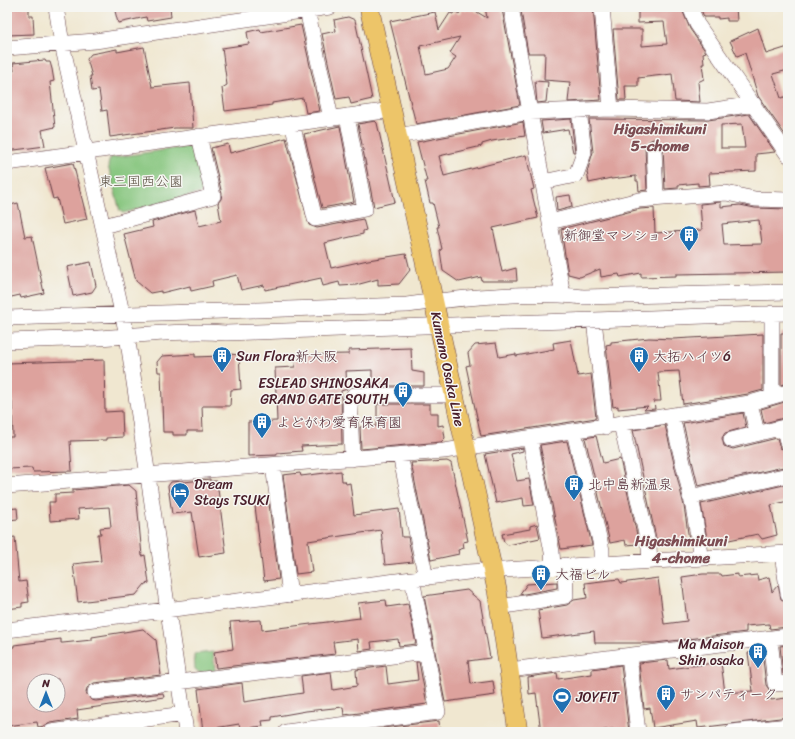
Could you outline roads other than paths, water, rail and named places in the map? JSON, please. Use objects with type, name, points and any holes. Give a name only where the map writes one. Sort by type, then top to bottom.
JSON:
[{"type":"main road","name":"Kumano Osaka Line","points":[[369,7],[434,302],[464,448],[500,607],[518,732]]},
{"type":"street","points":[[56,7],[62,44],[104,226],[127,335],[149,474],[186,732]]},
{"type":"street","points":[[7,48],[96,41],[250,12],[307,10],[330,7]]},
{"type":"street","points":[[511,7],[563,295]]},
{"type":"street","points":[[602,7],[610,109]]},
{"type":"street","points":[[690,7],[697,24],[788,155]]},
{"type":"street","points":[[307,10],[331,118]]},
{"type":"street","points":[[398,136],[530,112],[610,109],[708,111],[754,104]]},
{"type":"street","points":[[7,163],[392,110]]},
{"type":"street","points":[[543,182],[576,175],[584,153],[579,110]]},
{"type":"street","points":[[292,123],[315,219],[364,209],[347,116]]},
{"type":"street","points":[[104,226],[212,196],[199,136]]},
{"type":"street","points":[[654,148],[656,198]]},
{"type":"street","points":[[550,222],[639,200],[656,198],[726,193],[755,199],[788,200]]},
{"type":"street","points":[[7,318],[407,305],[462,298],[563,295],[583,297],[788,292]]},
{"type":"street","points":[[772,313],[772,396]]},
{"type":"street","points":[[7,341],[198,331],[226,333],[788,313]]},
{"type":"street","points":[[594,320],[606,427]]},
{"type":"street","points":[[7,486],[352,459],[464,448],[530,439],[750,403],[788,392]]},
{"type":"street","points":[[352,459],[350,400],[354,395],[453,395]]},
{"type":"street","points":[[750,403],[757,434]]},
{"type":"street","points":[[672,416],[690,497],[700,558]]},
{"type":"street","points":[[621,424],[649,547],[650,561]]},
{"type":"street","points":[[574,432],[602,550],[602,563]]},
{"type":"street","points":[[731,440],[757,434],[786,432]]},
{"type":"street","points":[[500,607],[566,596],[559,566],[552,552],[530,439]]},
{"type":"street","points":[[286,732],[438,712],[426,652],[419,579],[400,455]]},
{"type":"street","points":[[273,465],[290,595]]},
{"type":"street","points":[[690,497],[788,475]]},
{"type":"street","points":[[7,630],[492,570],[785,554],[788,594]]},
{"type":"street","points":[[509,670],[788,636]]},
{"type":"street","points":[[770,639],[775,684],[788,682]]},
{"type":"street","points":[[96,692],[426,652]]},
{"type":"street","points":[[629,656],[638,732]]},
{"type":"street","points":[[51,732],[184,714]]},
{"type":"street","points":[[732,732],[788,726]]},
{"type":"place","name":"新御堂マンション","points":[[689,252]]},
{"type":"place","name":"Sun Flora新大阪","points":[[222,373]]},
{"type":"place","name":"大拓ハイツ6","points":[[639,373]]},
{"type":"place","name":"ESLEAD SHINOSAKA GRAND GATE SOUTH","points":[[403,408]]},
{"type":"place","name":"よどがわ愛育保育園","points":[[262,439]]},
{"type":"place","name":"北中島新温泉","points":[[574,501]]},
{"type":"place","name":"Dream Stays TSUKI","points":[[180,509]]},
{"type":"place","name":"大福ビル","points":[[541,591]]},
{"type":"place","name":"Ma Maison Shin osaka","points":[[758,669]]},
{"type":"place","name":"サンパティーク","points":[[666,711]]},
{"type":"place","name":"JOYFIT","points":[[562,714]]},
{"type":"district","name":"Higashimikuni 5-chome","points":[[660,138]]},
{"type":"district","name":"Higashimikuni 4-chome","points":[[681,550]]},
{"type":"park label","name":"東三国西公園","points":[[141,181]]}]
